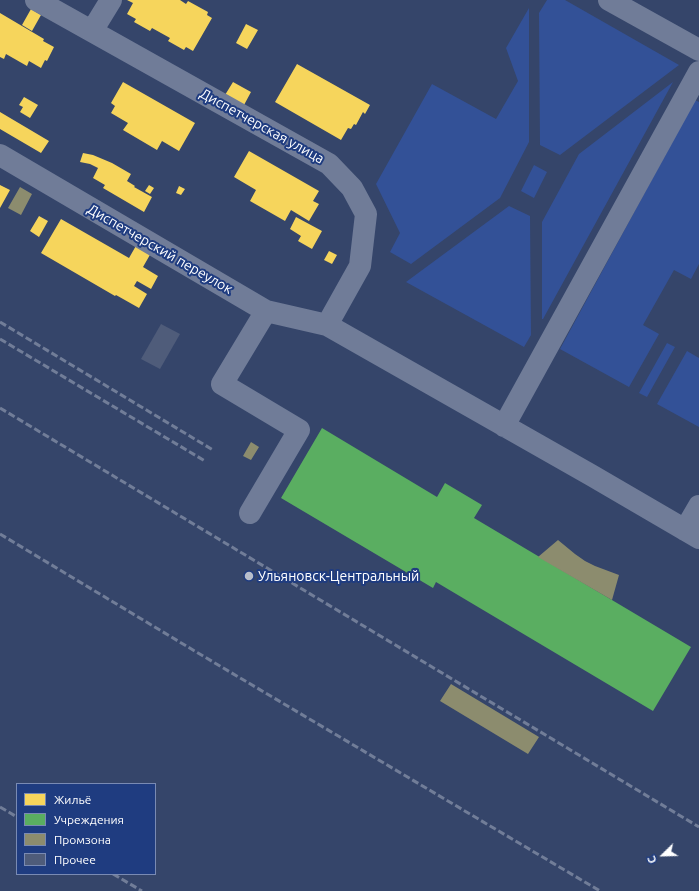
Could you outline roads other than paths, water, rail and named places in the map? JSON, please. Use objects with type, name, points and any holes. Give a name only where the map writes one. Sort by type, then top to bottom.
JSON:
[{"type":"street","name":"Диспетчерская улица","points":[[36,0],[329,164],[352,188],[366,214],[360,266],[327,325]]},
{"type":"street","points":[[92,31],[111,0]]},
{"type":"street","points":[[609,0],[699,50]]},
{"type":"street","points":[[504,426],[699,72]]},
{"type":"street","name":"Диспетчерский переулок","points":[[0,155],[266,311],[327,325],[692,534]]},
{"type":"street","points":[[250,513],[299,430],[222,384],[266,311]]},
{"type":"street","points":[[692,534],[699,506]]},
{"type":"railway","points":[[0,322],[213,450]]},
{"type":"railway","points":[[0,339],[205,461]]},
{"type":"railway","points":[[0,408],[699,827]]},
{"type":"railway","points":[[0,534],[600,891]]},
{"type":"railway","points":[[0,807],[16,816]]},
{"type":"railway","points":[[115,875],[142,891]]},
{"type":"place","name":"Ульяновск-Центральный","points":[[249,576]]}]
